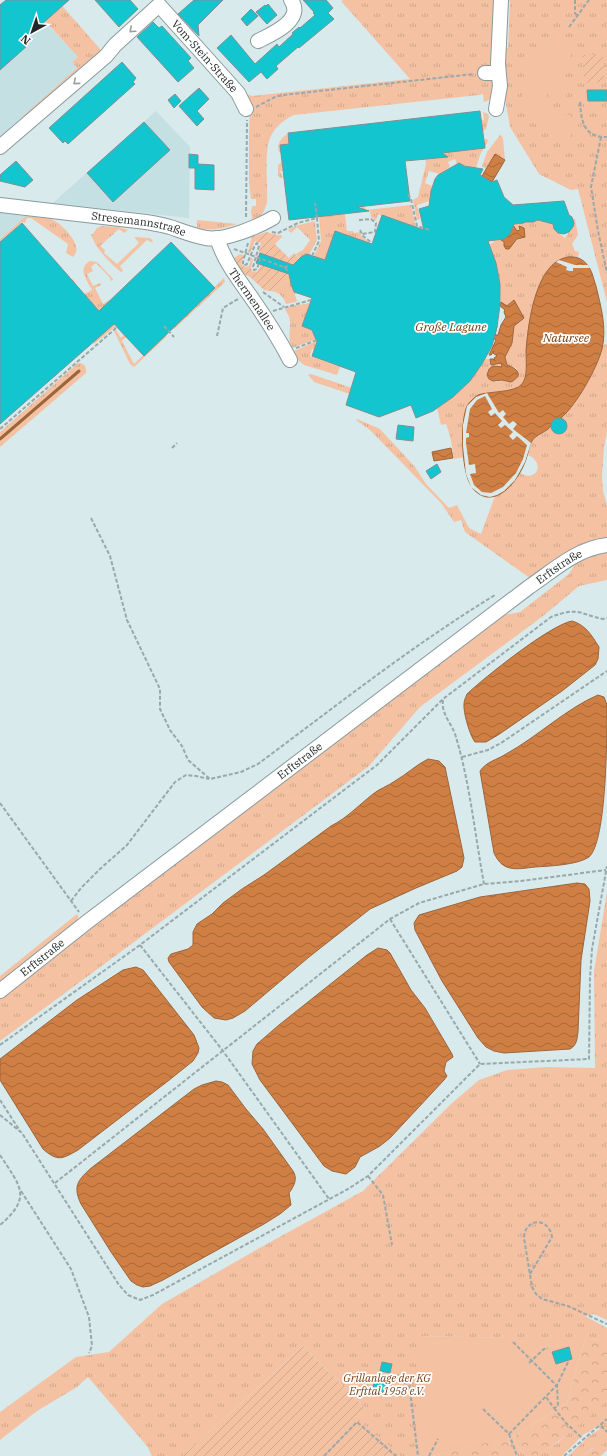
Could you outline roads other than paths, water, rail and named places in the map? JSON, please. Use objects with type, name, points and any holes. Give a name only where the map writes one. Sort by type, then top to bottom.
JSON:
[{"type":"street","points":[[258,41],[279,30],[292,18],[295,10],[291,0]]},
{"type":"street","points":[[496,110],[500,86],[492,73],[501,0]]},
{"type":"street","points":[[0,147],[106,56],[115,45],[160,2]]},
{"type":"street","name":"Vom-Stein-Straße","points":[[160,2],[238,93],[246,109]]},
{"type":"street","name":"Stresemannstraße","points":[[0,205],[146,222],[168,226],[204,238],[217,238],[248,229],[273,218]]},
{"type":"street","name":"Thermenallee","points":[[217,238],[222,253],[235,277],[253,290],[288,356]]},
{"type":"street","name":"Erftstraße","points":[[0,991],[87,922],[565,561],[590,548],[607,545]]},
{"type":"water","points":[[495,154],[505,160],[492,182],[482,176]]},
{"type":"water","points":[[513,225],[517,231],[520,230],[519,226],[524,228],[525,237],[517,239],[509,249],[506,249],[504,242],[498,238]]},
{"type":"water","name":"Natursee","points":[[568,257],[578,258],[588,266],[593,275],[596,286],[603,318],[604,333],[602,349],[596,366],[574,404],[562,417],[554,421],[553,425],[532,441],[526,460],[511,485],[497,495],[490,497],[483,496],[476,492],[472,487],[468,480],[466,471],[463,447],[463,423],[467,406],[478,395],[514,389],[522,384],[526,373],[527,340],[531,311],[535,296],[548,270],[557,261]]},
{"type":"water","points":[[514,300],[524,318],[514,326],[512,343],[505,357],[507,365],[518,372],[518,377],[511,382],[502,380],[493,381],[489,379],[487,375],[489,369],[493,366],[502,367],[501,363],[491,365],[490,359],[495,361],[494,358],[497,356],[493,353],[494,351],[491,355],[489,355],[496,340],[494,339],[487,354],[474,349],[484,323],[497,326],[495,335],[498,335],[501,325],[506,317],[504,312],[505,310],[500,306],[501,302],[507,306]]},
{"type":"water","points":[[451,448],[453,458],[434,461],[432,452]]},
{"type":"water","points":[[572,621],[585,628],[599,647],[598,659],[595,665],[562,691],[498,735],[486,742],[475,742],[469,729],[464,708],[467,694],[502,664],[534,641]]},
{"type":"water","points":[[598,695],[604,697],[607,705],[607,738],[603,809],[595,847],[589,857],[578,862],[556,866],[516,869],[506,867],[494,853],[480,771],[489,763],[518,747],[575,707]]},
{"type":"water","points":[[428,759],[439,761],[445,767],[464,858],[462,867],[457,871],[370,909],[309,957],[245,1011],[226,1020],[214,1018],[202,1007],[169,962],[168,958],[171,954],[188,949],[193,945],[193,932],[197,924],[212,914],[223,903],[353,811],[375,792],[392,783]]},
{"type":"water","points":[[577,883],[585,884],[589,889],[590,901],[581,960],[578,1032],[575,1044],[570,1049],[504,1053],[494,1051],[486,1047],[478,1038],[442,981],[415,930],[414,923],[419,915],[480,897]]},
{"type":"water","points":[[378,948],[387,950],[390,953],[411,990],[425,1008],[453,1057],[446,1062],[444,1071],[447,1076],[444,1080],[390,1138],[380,1146],[360,1157],[355,1167],[346,1174],[332,1171],[324,1166],[260,1080],[252,1064],[253,1051],[257,1044],[279,1025],[367,955]]},
{"type":"water","points":[[136,967],[143,970],[194,1035],[199,1048],[198,1053],[193,1061],[78,1150],[60,1158],[53,1156],[43,1149],[0,1080],[0,1059],[77,1000],[123,970]]},
{"type":"water","points":[[216,1081],[228,1085],[263,1129],[293,1171],[295,1180],[289,1193],[291,1205],[264,1224],[163,1280],[150,1286],[143,1287],[137,1285],[131,1281],[81,1204],[77,1193],[79,1181],[90,1169],[194,1089]]},
{"type":"waterway","points":[[0,439],[79,371]]},
{"type":"water label","name":"Große Lagune","points":[[451,326]]},
{"type":"park label","name":"Grillanlage der KG Erfttal 1958 e.V.","points":[[387,1384]]}]
